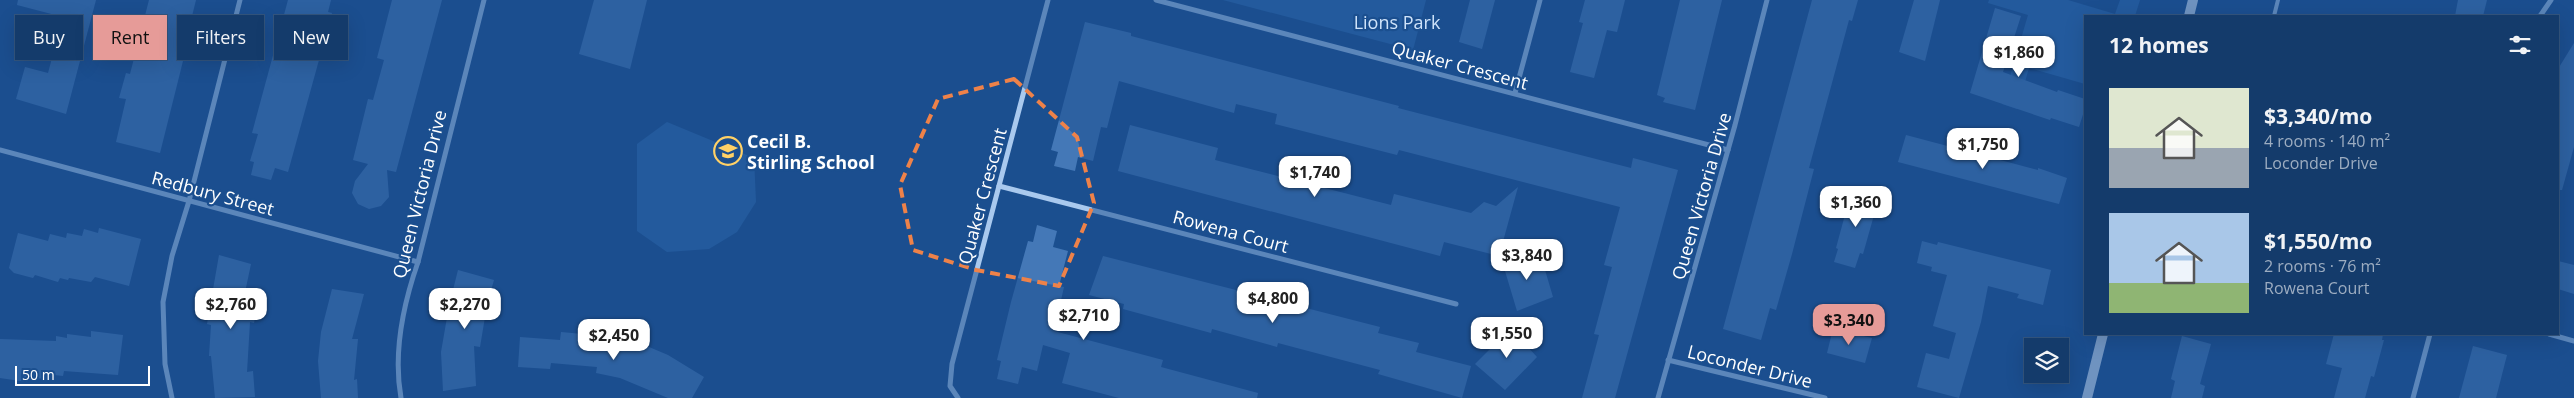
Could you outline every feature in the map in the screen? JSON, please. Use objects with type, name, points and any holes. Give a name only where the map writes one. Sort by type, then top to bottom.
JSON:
[{"type":"main road","points":[[2189,15],[2193,0]]},
{"type":"main road","points":[[2087,398],[2103,335]]},
{"type":"street","points":[[172,398],[165,364],[163,302],[172,256],[240,0]]},
{"type":"street","name":"Queen Victoria Drive","points":[[401,398],[398,382],[399,339],[406,298],[418,262],[484,0]]},
{"type":"street","name":"Quaker Crescent","points":[[958,398],[950,386],[951,370],[1048,0]]},
{"type":"street","name":"Quaker Crescent","points":[[1156,0],[1728,150]]},
{"type":"street","points":[[1515,93],[1540,0]]},
{"type":"street","name":"Queen Victoria Drive","points":[[1658,398],[1728,150],[1767,0]]},
{"type":"street","points":[[2541,15],[2550,0]]},
{"type":"street","name":"Redbury Street","points":[[0,150],[418,262]]},
{"type":"street","name":"Rowena Court","points":[[999,186],[1456,304]]},
{"type":"street","points":[[2413,398],[2430,335]]},
{"type":"street","points":[[2553,335],[2574,341]]},
{"type":"street","name":"Loconder Drive","points":[[1668,360],[1824,398]]},
{"type":"lane","points":[[2274,15],[2278,0]]},
{"type":"highlighted area","points":[[1014,79],[1077,137],[1094,203],[1059,286],[976,270],[913,250],[900,185],[938,99]]},
{"type":"green space","name":"Lions Park","points":[[1223,0],[1426,0],[1413,50]]},
{"type":"green space","points":[[1989,0],[2068,0],[2115,14],[2120,0],[2140,0],[2135,15],[2084,15],[2084,84],[2029,68],[2017,109],[2002,104],[2028,15],[1988,3]]},
{"type":"green space","points":[[667,122],[754,158],[756,202],[737,232],[709,249],[667,252],[637,231],[637,144]]},
{"type":"building","points":[[18,0],[96,0],[83,49],[83,15],[55,15],[17,5]]},
{"type":"building","points":[[149,0],[196,0],[192,15],[177,15],[177,60],[183,60],[160,153],[116,142],[126,99],[119,98],[126,73],[130,74],[134,60],[167,60],[167,15],[145,15]]},
{"type":"building","points":[[288,0],[331,0],[328,12],[332,13],[331,15],[284,15]]},
{"type":"building","points":[[392,0],[442,0],[396,172],[387,170],[389,197],[381,206],[369,209],[358,204],[352,193],[355,181],[368,164],[353,160],[368,99],[373,100],[384,60],[377,58]]},
{"type":"building","points":[[594,0],[647,0],[630,69],[579,54]]},
{"type":"building","points":[[1470,0],[1495,0],[1482,49],[1459,42]]},
{"type":"building","points":[[1585,0],[1625,0],[1617,32],[1607,30],[1594,78],[1570,72],[1583,23],[1579,22]]},
{"type":"building","points":[[1680,0],[1722,0],[1695,110],[1663,102],[1665,98],[1657,95]]},
{"type":"building","points":[[1812,0],[1858,0],[1852,21],[1849,20],[1809,168],[1814,169],[1792,254],[1776,310],[1770,308],[1761,340],[1723,329]]},
{"type":"building","points":[[1914,0],[1940,0],[1925,61],[1899,52]]},
{"type":"building","points":[[2458,0],[2487,0],[2483,15],[2455,15]]},
{"type":"building","points":[[1995,8],[2021,16],[2003,72],[2057,92],[2058,90],[2084,99],[2084,111],[2079,127],[2051,118],[2050,120],[1970,93]]},
{"type":"building","points":[[1085,22],[1131,33],[1131,36],[1399,106],[1398,108],[1631,168],[1633,158],[1678,170],[1615,398],[1582,398],[1599,335],[1594,334],[1612,267],[1604,265],[1620,207],[1399,150],[1397,155],[1275,124],[1277,114],[1236,104],[1234,113],[1119,81],[1107,128],[1101,127],[1093,161],[1078,157],[1075,171],[1054,166],[1058,152],[1051,150]]},
{"type":"building","points":[[2574,43],[2574,147],[2562,190],[2559,190],[2559,67]]},
{"type":"building","points":[[274,52],[274,60],[319,60],[288,172],[275,168],[271,180],[251,175],[254,162],[250,161],[258,134],[252,133]]},
{"type":"building","points":[[51,60],[80,60],[66,114],[16,99],[25,67],[48,73]]},
{"type":"building","points":[[1130,125],[1218,148],[1215,160],[1391,205],[1394,194],[1471,213],[1484,202],[1496,206],[1518,187],[1499,256],[1444,242],[1440,256],[1118,171]]},
{"type":"building","points":[[1906,135],[2038,170],[2038,168],[2067,178],[2059,204],[1898,162]]},
{"type":"building","points":[[1855,188],[1877,193],[1873,207],[1876,208],[1863,254],[1860,253],[1855,268],[1834,262],[1849,200],[1852,200]]},
{"type":"building","points":[[1037,225],[1057,231],[1053,247],[1068,251],[1059,286],[1064,287],[1054,331],[1163,360],[1161,367],[1258,393],[1257,398],[1119,398],[1062,383],[1070,353],[1043,345],[1037,371],[1022,367],[1018,384],[997,379],[1001,361],[997,360],[1011,302],[1028,241],[1033,242]]},
{"type":"building","points":[[99,228],[141,239],[129,286],[95,277],[91,282],[60,278],[58,282],[35,275],[33,278],[14,273],[9,268],[18,233],[48,241],[50,234],[66,238],[67,233],[82,236],[84,229],[98,233]]},
{"type":"building","points":[[1922,241],[1937,245],[1938,242],[2051,270],[2043,305],[2017,298],[2019,294],[1988,286],[1981,322],[1959,398],[1917,387],[1926,353],[1949,359],[1956,333],[1933,326],[1947,275],[1931,271],[1932,267],[1917,263]]},
{"type":"building","points":[[1540,253],[1553,297],[1517,311],[1502,261],[1521,255],[1522,259]]},
{"type":"building","points":[[219,255],[251,264],[244,297],[258,303],[254,323],[250,322],[247,372],[253,371],[255,397],[215,398],[211,356],[209,356],[211,325],[207,324]]},
{"type":"building","points":[[1103,256],[1380,327],[1378,333],[1419,343],[1416,352],[1471,366],[1462,398],[1378,374],[1380,370],[1278,343],[1277,347],[1212,329],[1211,333],[1123,309],[1124,304],[1089,295]]},
{"type":"building","points":[[2559,261],[2574,265],[2574,294],[2559,289]]},
{"type":"building","points":[[458,270],[494,280],[488,301],[493,303],[489,318],[485,317],[480,347],[474,346],[476,386],[443,391],[441,352],[449,306]]},
{"type":"building","points":[[332,289],[364,294],[352,339],[358,339],[354,380],[357,379],[358,398],[321,398],[318,361],[321,332]]},
{"type":"building","points":[[1512,327],[1526,341],[1524,343],[1537,357],[1505,390],[1475,364]]},
{"type":"building","points":[[1833,329],[1872,338],[1865,363],[1827,353]]},
{"type":"building","points":[[91,331],[123,335],[118,375],[64,371],[63,376],[46,374],[45,379],[28,377],[27,382],[0,378],[0,339],[56,341],[56,336],[67,338],[67,334],[91,337]]},
{"type":"building","points":[[561,332],[604,336],[605,332],[630,337],[630,339],[668,355],[704,377],[692,398],[668,398],[620,378],[596,373],[597,367],[551,363],[550,369],[518,367],[520,337],[560,340]]},
{"type":"building","points":[[2334,335],[2383,335],[2382,340],[2384,340],[2374,377],[2371,376],[2365,398],[2334,398],[2342,368],[2326,364]]},
{"type":"building","points":[[2182,336],[2211,344],[2200,384],[2205,386],[2202,398],[2171,398],[2175,381],[2171,379]]},
{"type":"building","points":[[2473,346],[2507,355],[2496,398],[2459,398]]},
{"type":"place","name":"Cecil B. Stirling School","points":[[728,151]]}]
